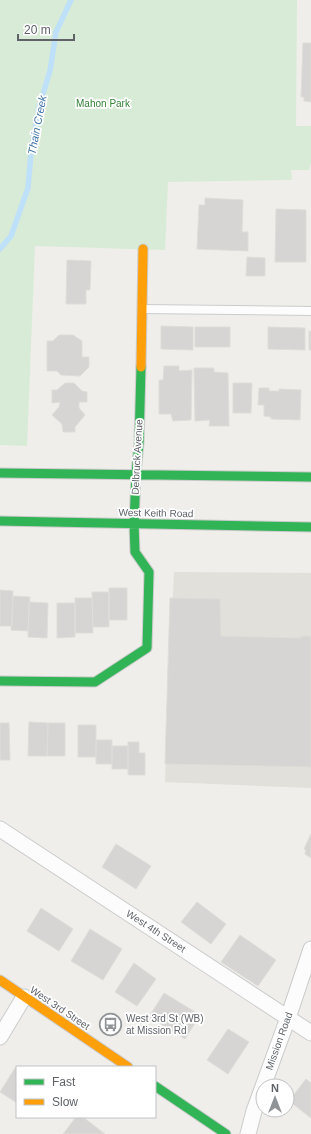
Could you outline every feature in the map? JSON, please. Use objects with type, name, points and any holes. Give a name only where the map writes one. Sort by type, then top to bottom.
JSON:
[{"type":"main road","name":"Delbruck Avenue","points":[[0,681],[95,682],[147,648],[149,572],[135,552],[134,524],[139,443],[142,249]]},
{"type":"main road","points":[[0,473],[311,477]]},
{"type":"main road","name":"West Keith Road","points":[[0,521],[311,527]]},
{"type":"main road","name":"West 3rd Street","points":[[0,980],[127,1066]]},
{"type":"main road","points":[[156,1087],[226,1134]]},
{"type":"street","name":"West 4th Street","points":[[0,829],[311,1033]]},
{"type":"street","name":"Mission Road","points":[[248,1134],[254,1111],[288,1018],[311,949]]},
{"type":"street","points":[[0,1037],[24,996]]},
{"type":"lane","points":[[141,309],[311,311]]},
{"type":"shaded area","points":[[174,572],[311,573],[311,788],[165,782]]},
{"type":"green space","name":"Mahon Park","points":[[0,0],[297,0],[296,126],[311,126],[311,162],[309,170],[291,170],[292,180],[168,182],[165,250],[35,246],[27,446],[0,445]]},
{"type":"building","points":[[303,43],[311,43],[311,102],[304,101],[304,97],[301,97]]},
{"type":"building","points":[[205,198],[243,200],[242,232],[248,232],[248,251],[197,249],[199,205],[205,205]]},
{"type":"building","points":[[276,209],[306,210],[306,262],[275,262]]},
{"type":"building","points":[[247,257],[265,258],[265,276],[246,276]]},
{"type":"building","points":[[67,260],[91,261],[90,290],[86,290],[86,304],[66,304]]},
{"type":"building","points":[[161,326],[193,327],[193,350],[161,349]]},
{"type":"building","points":[[195,327],[230,327],[230,347],[195,347]]},
{"type":"building","points":[[268,327],[305,328],[305,350],[268,349]]},
{"type":"building","points":[[309,331],[311,331],[311,350],[309,350]]},
{"type":"building","points":[[59,335],[73,335],[82,341],[82,357],[89,357],[89,367],[80,376],[61,375],[57,371],[47,371],[47,341],[53,341]]},
{"type":"building","points":[[164,366],[179,366],[179,371],[192,370],[191,420],[173,421],[171,414],[159,414],[159,380],[163,380]]},
{"type":"building","points":[[194,368],[214,368],[214,372],[228,373],[229,426],[209,426],[210,420],[195,421]]},
{"type":"building","points":[[65,383],[74,383],[82,391],[87,392],[87,402],[79,402],[79,408],[85,415],[75,427],[75,432],[63,432],[62,424],[52,415],[59,407],[60,402],[52,403],[52,390],[57,390]]},
{"type":"building","points":[[233,383],[252,383],[251,413],[233,413]]},
{"type":"building","points":[[259,388],[269,388],[269,391],[279,391],[279,389],[301,390],[300,420],[271,419],[271,417],[264,416],[264,405],[258,405]]},
{"type":"building","points":[[109,588],[127,588],[127,620],[109,620]]},
{"type":"building","points":[[0,590],[13,591],[12,626],[0,626]]},
{"type":"building","points":[[92,592],[109,592],[109,627],[93,627]]},
{"type":"building","points":[[13,596],[30,597],[28,631],[11,630]]},
{"type":"building","points":[[75,598],[92,598],[93,633],[75,633]]},
{"type":"building","points":[[170,598],[220,599],[221,636],[301,638],[301,636],[311,636],[311,767],[165,764]]},
{"type":"building","points":[[29,602],[48,603],[47,638],[28,637]]},
{"type":"building","points":[[57,603],[75,603],[75,637],[57,638]]},
{"type":"building","points":[[29,722],[48,723],[47,756],[28,756]]},
{"type":"building","points":[[0,723],[9,723],[10,760],[0,760]]},
{"type":"building","points":[[48,723],[65,723],[65,756],[47,756]]},
{"type":"building","points":[[78,725],[96,725],[96,757],[78,757]]},
{"type":"building","points":[[96,740],[112,740],[112,764],[96,764]]},
{"type":"building","points":[[128,742],[139,742],[139,753],[145,753],[145,775],[128,775]]},
{"type":"building","points":[[112,746],[128,746],[128,769],[112,769]]},
{"type":"building","points":[[311,834],[311,858],[305,854],[306,850],[304,849]]},
{"type":"building","points":[[116,844],[151,866],[136,889],[102,867]]},
{"type":"building","points":[[197,902],[226,924],[211,944],[181,922]]},
{"type":"building","points":[[41,908],[73,929],[59,951],[27,931]]},
{"type":"building","points":[[90,929],[122,949],[103,980],[71,961]]},
{"type":"building","points":[[240,935],[276,960],[258,986],[221,962]]},
{"type":"building","points":[[134,963],[156,979],[137,1006],[115,992]]},
{"type":"building","points":[[164,993],[200,1015],[185,1039],[149,1017]]},
{"type":"building","points":[[228,1029],[249,1042],[228,1074],[207,1060]]},
{"type":"building","points":[[15,1068],[16,1102],[0,1092]]},
{"type":"building","points":[[306,1079],[311,1083],[311,1118],[295,1106],[295,1093]]},
{"type":"building","points":[[75,1118],[84,1118],[105,1134],[63,1134]]},
{"type":"waterway","name":"Thain Creek","points":[[0,249],[11,236],[28,188],[31,152],[39,107],[50,71],[56,32],[71,0]]},
{"type":"traffic: fast","points":[[0,681],[95,682],[147,648],[149,572],[135,552],[134,524],[139,443],[141,367]]},
{"type":"traffic: fast","points":[[0,473],[311,477]]},
{"type":"traffic: fast","points":[[0,521],[311,527]]},
{"type":"traffic: fast","points":[[156,1087],[226,1134]]},
{"type":"traffic: slow","points":[[141,367],[143,249]]},
{"type":"traffic: slow","points":[[0,980],[127,1066]]},
{"type":"place","name":"West 3rd St (WB) at Mission Rd","points":[[110,1024]]}]
